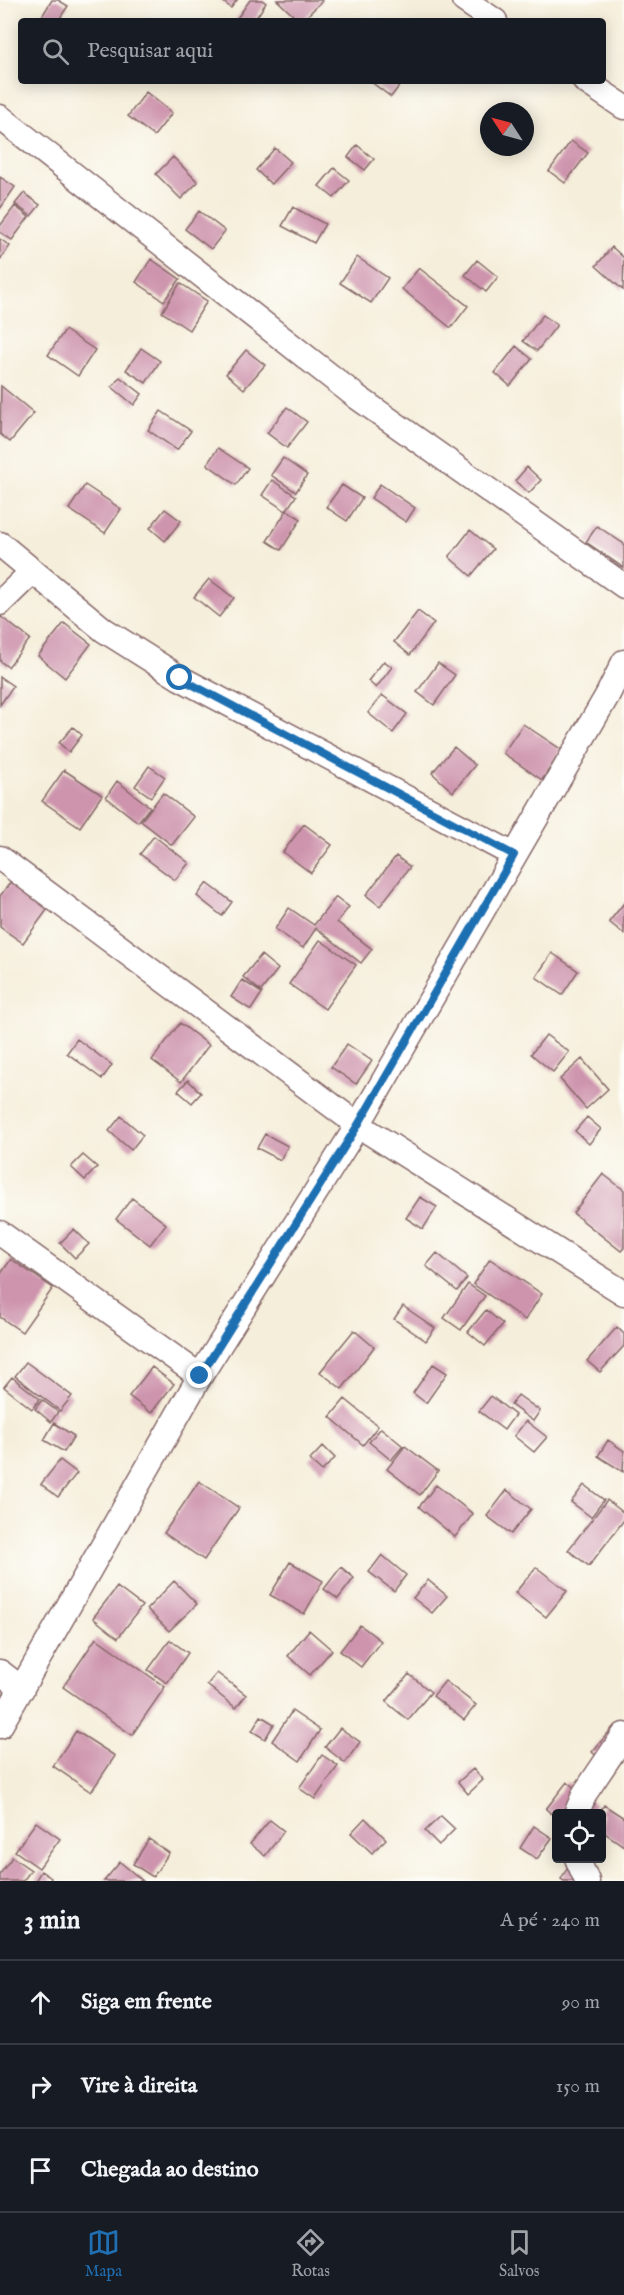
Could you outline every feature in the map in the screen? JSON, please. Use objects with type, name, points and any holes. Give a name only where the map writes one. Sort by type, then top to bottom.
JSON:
[{"type":"street","points":[[464,0],[491,18]]},
{"type":"street","points":[[590,84],[624,107]]},
{"type":"street","points":[[0,117],[357,397],[624,586]]},
{"type":"street","points":[[0,544],[104,630],[180,678],[514,855]]},
{"type":"street","points":[[0,603],[33,571]]},
{"type":"street","points":[[0,1726],[200,1376],[358,1125],[607,696],[624,662]]},
{"type":"street","points":[[0,858],[358,1125],[624,1293]]},
{"type":"street","points":[[0,1233],[200,1376]]},
{"type":"street","points":[[0,1672],[22,1689]]},
{"type":"street","points":[[578,1809],[585,1793],[624,1735]]},
{"type":"street","points":[[580,1863],[587,1881]]},
{"type":"building","points":[[52,0],[58,0],[68,6],[60,18],[41,18]]},
{"type":"building","points":[[221,0],[237,0],[231,8]]},
{"type":"building","points":[[250,0],[262,0],[266,3],[256,18],[237,18]]},
{"type":"building","points":[[277,0],[322,1],[305,18],[296,18]]},
{"type":"building","points":[[374,84],[401,84],[391,97]]},
{"type":"building","points":[[146,92],[172,113],[154,136],[128,116]]},
{"type":"building","points":[[571,141],[588,153],[565,183],[549,171]]},
{"type":"building","points":[[357,145],[374,159],[365,170],[348,157]]},
{"type":"building","points":[[275,148],[291,162],[271,184],[256,170]]},
{"type":"building","points":[[173,157],[198,182],[181,199],[156,174]]},
{"type":"building","points":[[334,168],[349,180],[334,198],[319,186]]},
{"type":"building","points":[[0,177],[15,187],[0,209]]},
{"type":"building","points":[[24,193],[40,205],[31,216],[15,204]]},
{"type":"building","points":[[15,206],[29,217],[12,240],[0,232],[0,226]]},
{"type":"building","points":[[293,207],[325,224],[314,243],[282,226]]},
{"type":"building","points":[[199,211],[225,231],[211,249],[185,229]]},
{"type":"building","points":[[0,239],[10,246],[0,260]]},
{"type":"building","points":[[612,247],[624,258],[623,290],[596,266]]},
{"type":"building","points":[[357,257],[388,278],[371,303],[340,283]]},
{"type":"building","points":[[151,259],[180,279],[164,301],[136,282]]},
{"type":"building","points":[[477,260],[498,277],[486,292],[465,275]]},
{"type":"building","points":[[419,268],[468,306],[451,328],[402,289]]},
{"type":"building","points":[[180,283],[207,301],[189,330],[162,312]]},
{"type":"building","points":[[543,315],[557,325],[537,351],[523,341]]},
{"type":"building","points":[[65,330],[95,350],[78,376],[48,355]]},
{"type":"building","points":[[516,346],[532,359],[510,386],[495,373]]},
{"type":"building","points":[[141,348],[160,361],[146,383],[126,370]]},
{"type":"building","points":[[246,350],[265,365],[244,389],[226,374]]},
{"type":"building","points":[[120,377],[142,394],[134,405],[112,387]]},
{"type":"building","points":[[1,386],[34,413],[10,442],[0,434]]},
{"type":"building","points":[[287,407],[307,422],[287,448],[267,433]]},
{"type":"building","points":[[161,411],[191,431],[177,450],[148,430]]},
{"type":"building","points":[[218,448],[248,468],[236,485],[207,464]]},
{"type":"building","points":[[283,458],[307,475],[296,492],[271,475]]},
{"type":"building","points":[[527,467],[541,480],[529,493],[515,481]]},
{"type":"building","points":[[272,480],[296,496],[286,511],[262,495]]},
{"type":"building","points":[[380,484],[415,508],[406,522],[371,498]]},
{"type":"building","points":[[85,485],[121,509],[105,533],[69,509]]},
{"type":"building","points":[[342,485],[362,498],[347,521],[326,507]]},
{"type":"building","points":[[165,509],[181,521],[165,541],[150,528]]},
{"type":"building","points":[[287,510],[301,519],[281,550],[267,541]]},
{"type":"building","points":[[597,526],[624,544],[624,568],[586,542]]},
{"type":"building","points":[[470,530],[493,549],[471,576],[449,557]]},
{"type":"building","points":[[209,579],[234,598],[219,617],[194,597]]},
{"type":"building","points":[[418,611],[434,623],[410,655],[394,642]]},
{"type":"building","points":[[0,616],[30,639],[8,667],[0,661]]},
{"type":"building","points":[[64,623],[91,644],[65,678],[38,656]]},
{"type":"building","points":[[384,661],[392,667],[376,688],[368,681]]},
{"type":"building","points":[[438,663],[455,675],[434,705],[417,692]]},
{"type":"building","points":[[0,677],[13,686],[0,705]]},
{"type":"building","points":[[382,695],[407,714],[393,733],[368,713]]},
{"type":"building","points":[[523,724],[562,750],[542,780],[503,753]]},
{"type":"building","points":[[73,727],[82,735],[69,752],[59,743]]},
{"type":"building","points":[[454,747],[475,765],[453,792],[432,773]]},
{"type":"building","points":[[149,766],[165,777],[151,797],[135,786]]},
{"type":"building","points":[[64,770],[102,795],[80,827],[42,801]]},
{"type":"building","points":[[117,781],[150,807],[138,822],[106,797]]},
{"type":"building","points":[[163,793],[194,817],[172,845],[141,821]]},
{"type":"building","points":[[304,824],[332,845],[311,873],[283,852]]},
{"type":"building","points":[[154,836],[189,863],[175,880],[140,854]]},
{"type":"building","points":[[396,856],[410,867],[380,906],[366,895]]},
{"type":"building","points":[[13,879],[50,906],[23,943],[0,927],[0,896]]},
{"type":"building","points":[[207,883],[232,902],[222,916],[197,896]]},
{"type":"building","points":[[336,897],[349,907],[337,922],[372,949],[361,963],[316,928],[303,948],[275,929],[289,908],[314,925]]},
{"type":"building","points":[[624,903],[624,934],[609,922]]},
{"type":"building","points":[[320,940],[356,965],[325,1009],[289,984]]},
{"type":"building","points":[[552,953],[578,971],[562,995],[536,977]]},
{"type":"building","points":[[261,955],[278,969],[261,991],[243,977]]},
{"type":"building","points":[[242,980],[262,993],[251,1010],[231,997]]},
{"type":"building","points":[[180,1023],[209,1045],[181,1082],[152,1060]]},
{"type":"building","points":[[546,1035],[569,1052],[553,1072],[531,1054]]},
{"type":"building","points":[[77,1039],[112,1065],[102,1079],[67,1053]]},
{"type":"building","points":[[347,1044],[372,1061],[356,1084],[331,1067]]},
{"type":"building","points":[[582,1059],[608,1089],[586,1109],[560,1079]]},
{"type":"building","points":[[188,1080],[201,1093],[192,1103],[178,1091]]},
{"type":"building","points":[[121,1116],[143,1135],[131,1150],[109,1131]]},
{"type":"building","points":[[587,1117],[601,1129],[589,1144],[575,1131]]},
{"type":"building","points":[[265,1134],[288,1146],[280,1160],[257,1148]]},
{"type":"building","points":[[83,1155],[97,1167],[85,1180],[71,1167]]},
{"type":"building","points":[[603,1174],[624,1190],[624,1248],[621,1251],[573,1213]]},
{"type":"building","points":[[420,1197],[437,1207],[423,1229],[406,1218]]},
{"type":"building","points":[[132,1198],[166,1224],[150,1245],[116,1219]]},
{"type":"building","points":[[74,1229],[89,1244],[75,1258],[60,1243]]},
{"type":"building","points":[[437,1253],[467,1278],[457,1291],[426,1266]]},
{"type":"building","points":[[11,1259],[53,1288],[22,1332],[0,1317],[0,1275]]},
{"type":"building","points":[[490,1259],[542,1294],[525,1320],[473,1284]]},
{"type":"building","points":[[468,1284],[485,1296],[461,1330],[444,1318]]},
{"type":"building","points":[[403,1306],[435,1328],[426,1341],[394,1319]]},
{"type":"building","points":[[486,1310],[503,1324],[485,1346],[468,1332]]},
{"type":"building","points":[[617,1327],[624,1334],[624,1346],[600,1372],[587,1361]]},
{"type":"building","points":[[354,1330],[374,1347],[342,1389],[320,1372]]},
{"type":"building","points":[[26,1362],[72,1396],[60,1411],[15,1376]]},
{"type":"building","points":[[433,1364],[447,1373],[426,1403],[413,1393]]},
{"type":"building","points":[[152,1367],[174,1384],[151,1413],[129,1396]]},
{"type":"building","points":[[12,1377],[40,1399],[32,1409],[4,1387]]},
{"type":"building","points":[[518,1395],[540,1411],[533,1421],[511,1405]]},
{"type":"building","points":[[491,1396],[515,1415],[504,1430],[479,1411]]},
{"type":"building","points":[[345,1399],[378,1426],[363,1445],[330,1417]]},
{"type":"building","points":[[42,1400],[58,1412],[51,1422],[35,1409]]},
{"type":"building","points":[[526,1421],[547,1437],[534,1452],[514,1436]]},
{"type":"building","points":[[54,1423],[74,1436],[64,1452],[44,1440]]},
{"type":"building","points":[[381,1428],[403,1446],[391,1460],[369,1442]]},
{"type":"building","points":[[608,1440],[624,1451],[623,1472],[598,1456]]},
{"type":"building","points":[[323,1446],[335,1458],[322,1471],[310,1460]]},
{"type":"building","points":[[405,1446],[438,1471],[420,1495],[387,1469]]},
{"type":"building","points":[[60,1460],[77,1473],[58,1497],[41,1484]]},
{"type":"building","points":[[199,1481],[239,1508],[204,1560],[164,1533]]},
{"type":"building","points":[[436,1485],[473,1514],[455,1537],[419,1507]]},
{"type":"building","points":[[584,1485],[604,1500],[591,1517],[571,1502]]},
{"type":"building","points":[[507,1490],[531,1509],[511,1534],[487,1516]]},
{"type":"building","points":[[607,1500],[624,1513],[624,1520],[589,1566],[568,1550]]},
{"type":"building","points":[[382,1555],[406,1575],[394,1591],[369,1572]]},
{"type":"building","points":[[290,1562],[323,1581],[304,1614],[270,1595]]},
{"type":"building","points":[[341,1567],[354,1578],[338,1599],[324,1589]]},
{"type":"building","points":[[536,1567],[567,1591],[546,1617],[515,1593]]},
{"type":"building","points":[[428,1580],[447,1596],[432,1613],[413,1598]]},
{"type":"building","points":[[174,1581],[197,1604],[169,1631],[147,1609]]},
{"type":"building","points":[[117,1587],[142,1606],[118,1638],[93,1618]]},
{"type":"building","points":[[360,1625],[381,1641],[361,1667],[340,1651]]},
{"type":"building","points":[[309,1630],[332,1650],[310,1675],[288,1656]]},
{"type":"building","points":[[96,1638],[165,1687],[132,1735],[63,1687]]},
{"type":"building","points":[[170,1640],[188,1653],[167,1683],[148,1670]]},
{"type":"building","points":[[217,1673],[246,1695],[236,1708],[207,1685]]},
{"type":"building","points":[[409,1674],[431,1692],[408,1720],[386,1702]]},
{"type":"building","points":[[445,1681],[476,1705],[464,1720],[433,1696]]},
{"type":"building","points":[[292,1711],[320,1730],[300,1761],[272,1741]]},
{"type":"building","points":[[261,1716],[274,1724],[265,1739],[252,1731]]},
{"type":"building","points":[[614,1726],[624,1735],[603,1762],[592,1752]]},
{"type":"building","points":[[340,1728],[360,1742],[345,1763],[325,1747]]},
{"type":"building","points":[[76,1731],[115,1756],[91,1792],[53,1766]]},
{"type":"building","points":[[322,1755],[338,1766],[315,1799],[299,1788]]},
{"type":"building","points":[[473,1769],[483,1780],[468,1794],[458,1782]]},
{"type":"building","points":[[567,1782],[595,1804],[592,1809],[552,1809],[552,1814],[546,1809]]},
{"type":"building","points":[[604,1805],[624,1818],[624,1846],[606,1834],[606,1809],[601,1809]]},
{"type":"building","points":[[441,1816],[455,1829],[439,1845],[425,1831]]},
{"type":"building","points":[[365,1818],[386,1839],[372,1853],[351,1833]]},
{"type":"building","points":[[270,1820],[284,1831],[265,1856],[250,1844]]},
{"type":"building","points":[[36,1822],[60,1839],[39,1868],[15,1851]]},
{"type":"building","points":[[534,1826],[552,1838],[537,1859],[520,1848]]},
{"type":"building","points":[[149,1839],[169,1853],[153,1877],[133,1864]]},
{"type":"building","points":[[12,1857],[31,1870],[23,1881],[0,1881],[0,1874]]},
{"type":"building","points":[[120,1862],[143,1881],[104,1881]]},
{"type":"building","points":[[570,1863],[591,1863],[581,1881],[561,1879]]},
{"type":"building","points":[[41,1871],[51,1878],[50,1881],[35,1881]]},
{"type":"route","points":[[180,678],[514,855],[358,1125],[200,1376]]}]
